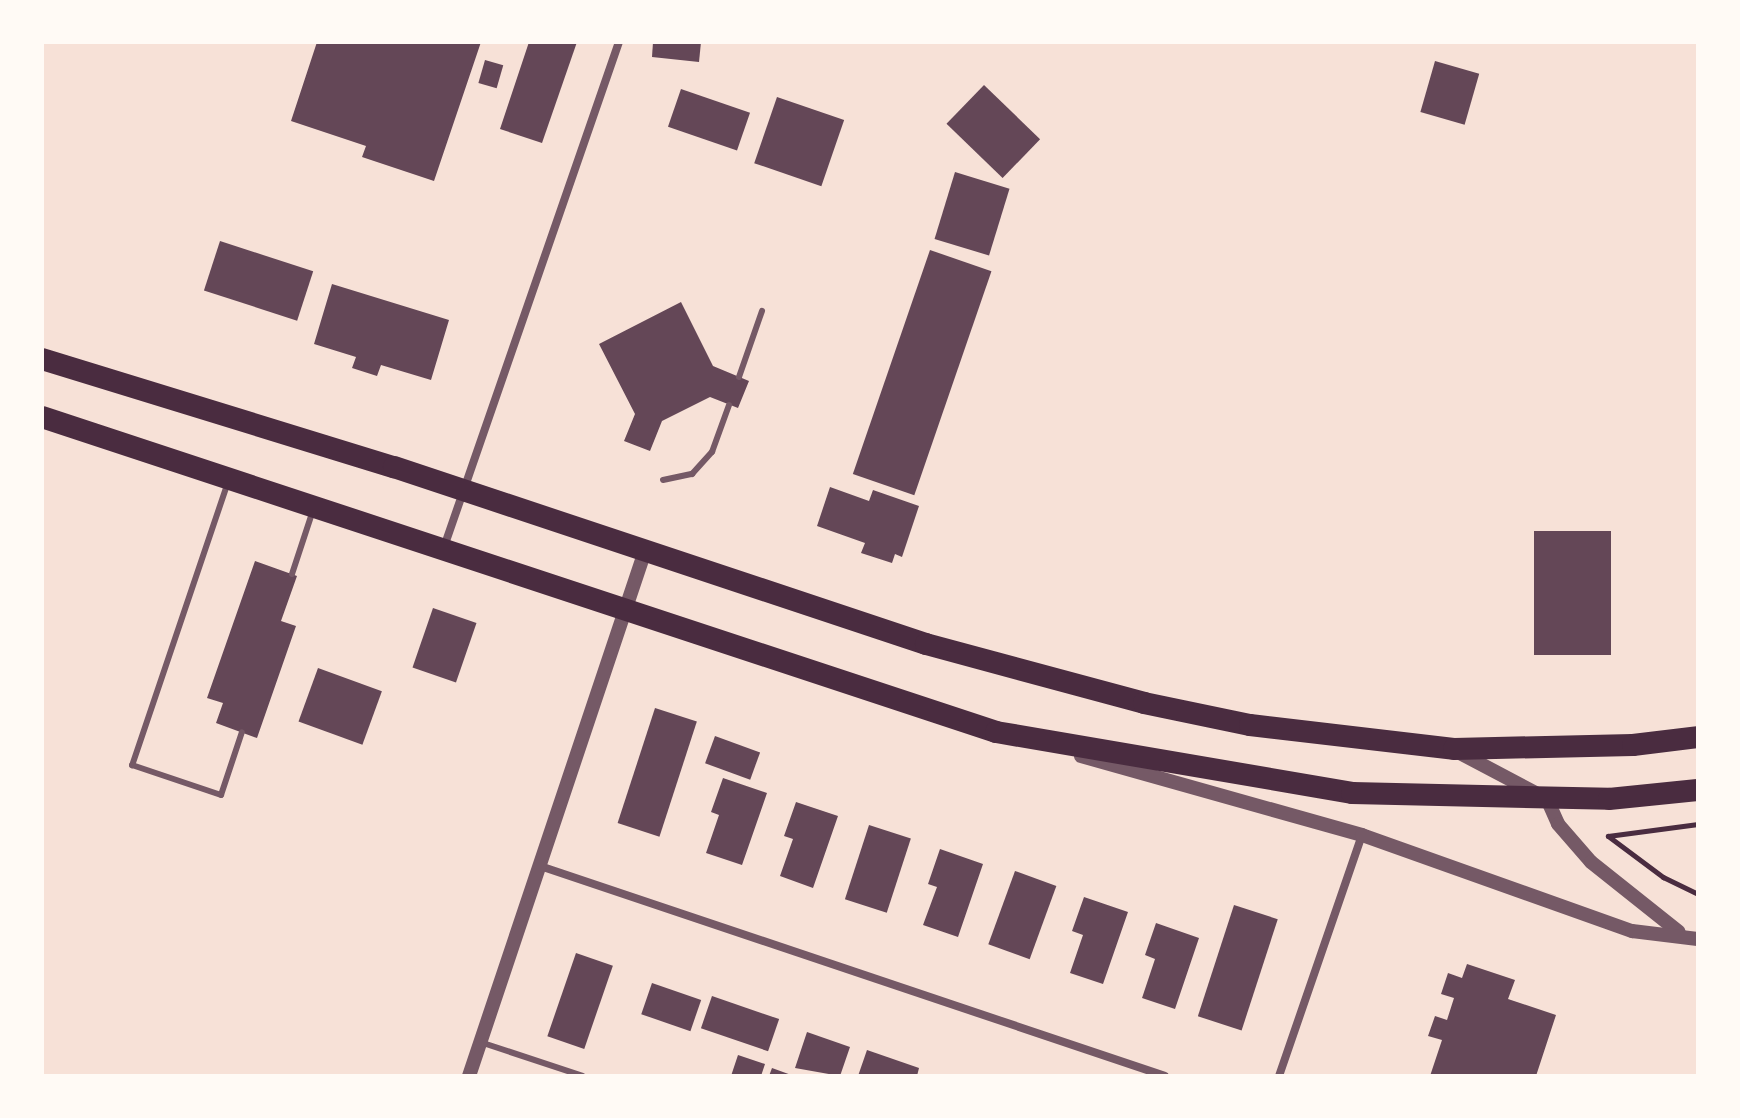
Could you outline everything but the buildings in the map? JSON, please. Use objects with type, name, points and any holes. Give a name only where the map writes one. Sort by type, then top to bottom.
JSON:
[{"type":"highway","points":[[45,363],[464,489],[645,551],[1055,680],[1250,725],[1454,749],[1633,745],[1698,737]]},
{"type":"highway","points":[[42,417],[444,547],[996,732],[1308,788],[1547,799],[1698,790]]},
{"type":"street","points":[[444,547],[619,42]]},
{"type":"street","points":[[469,1076],[645,551]]},
{"type":"street","points":[[996,732],[1362,835],[1632,931],[1679,933],[1698,939]]},
{"type":"street","points":[[1454,749],[1547,799],[1558,824],[1591,862],[1679,933]]},
{"type":"street","points":[[1279,1076],[1362,835]]},
{"type":"street","points":[[540,866],[1165,1076]]},
{"type":"lane","points":[[739,377],[762,311]]},
{"type":"lane","points":[[663,480],[692,474],[712,452],[729,405]]},
{"type":"lane","points":[[229,477],[132,765],[221,795],[242,732]]},
{"type":"lane","points":[[292,574],[314,505]]},
{"type":"lane","points":[[480,1042],[583,1076]]},
{"type":"path","points":[[1698,824],[1608,836],[1663,877],[1698,894]]}]
